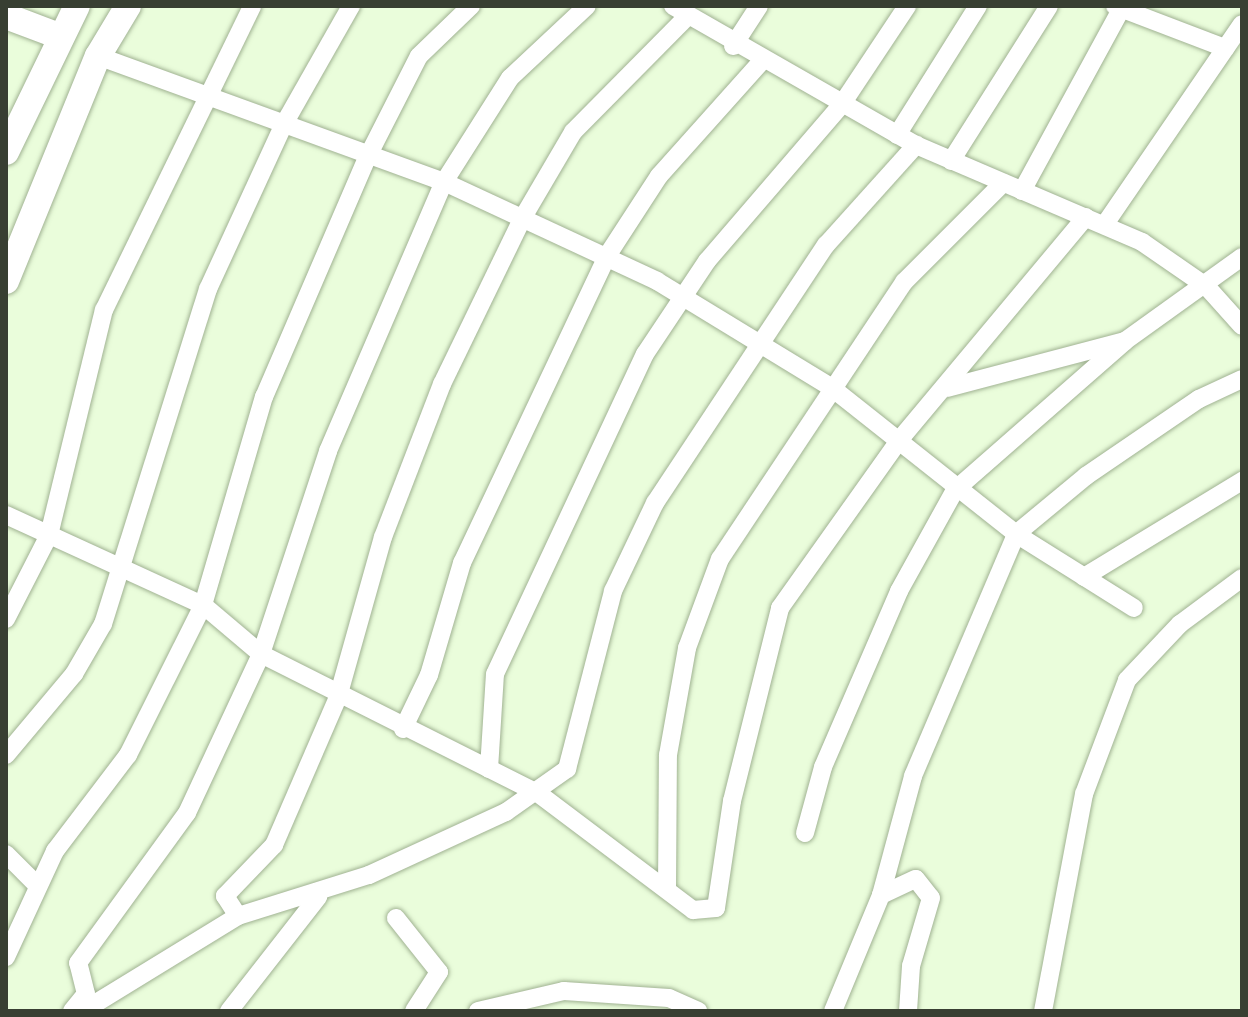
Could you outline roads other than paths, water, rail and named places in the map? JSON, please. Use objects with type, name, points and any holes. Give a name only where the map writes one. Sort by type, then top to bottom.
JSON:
[{"type":"main road","points":[[6,152],[59,36],[77,6]]},
{"type":"main road","points":[[6,281],[98,56],[128,6]]},
{"type":"main road","points":[[6,16],[59,36]]},
{"type":"street","points":[[6,619],[49,535],[104,310],[252,6]]},
{"type":"street","points":[[6,755],[74,674],[126,565],[177,371],[284,124],[351,6]]},
{"type":"street","points":[[6,957],[55,851],[128,755],[203,605],[264,397],[368,156],[419,56],[471,6]]},
{"type":"street","points":[[72,1011],[86,994],[78,963],[187,813],[261,654],[328,451],[444,182],[510,78],[587,6]]},
{"type":"street","points":[[733,46],[759,6]]},
{"type":"street","points":[[489,769],[495,674],[645,354],[681,295],[842,104],[907,6]]},
{"type":"street","points":[[897,135],[978,6]]},
{"type":"street","points":[[951,161],[1049,6]]},
{"type":"street","points":[[1022,191],[1120,7],[1225,48]]},
{"type":"street","points":[[238,916],[225,896],[274,845],[338,697],[383,537],[442,384],[522,219],[573,132],[680,10],[733,46],[916,145],[1105,224],[1207,287],[1242,326]]},
{"type":"street","points":[[1105,224],[1242,24]]},
{"type":"street","points":[[98,56],[444,182],[607,256],[681,295],[832,388],[901,438],[955,490],[1016,534],[1134,608]]},
{"type":"street","points":[[403,729],[429,675],[462,563],[607,256],[659,176],[761,62]]},
{"type":"street","points":[[83,1011],[238,916],[318,897],[539,794],[567,769],[613,591],[655,503],[826,245],[916,145]]},
{"type":"street","points":[[667,889],[668,755],[687,648],[720,559],[904,282],[1003,183]]},
{"type":"street","points":[[6,515],[126,565],[203,605],[261,654],[338,697],[539,794],[693,910],[716,908],[732,801],[780,608],[901,438],[946,388],[1086,217]]},
{"type":"street","points":[[805,833],[823,767],[899,591],[955,490],[1125,341],[1207,287],[1242,257]]},
{"type":"street","points":[[946,388],[1125,341]]},
{"type":"street","points":[[833,1011],[881,895],[913,776],[1016,534],[1086,476],[1199,399],[1242,379]]},
{"type":"street","points":[[1084,577],[1242,481]]},
{"type":"street","points":[[1043,1011],[1084,794],[1127,680],[1180,624],[1242,578]]},
{"type":"street","points":[[6,854],[38,886]]},
{"type":"street","points":[[881,895],[916,879],[931,898],[911,966],[908,1011]]},
{"type":"street","points":[[229,1011],[318,897]]},
{"type":"street","points":[[396,918],[439,972],[414,1011]]},
{"type":"street","points":[[478,1011],[564,991],[669,998],[698,1011]]}]
